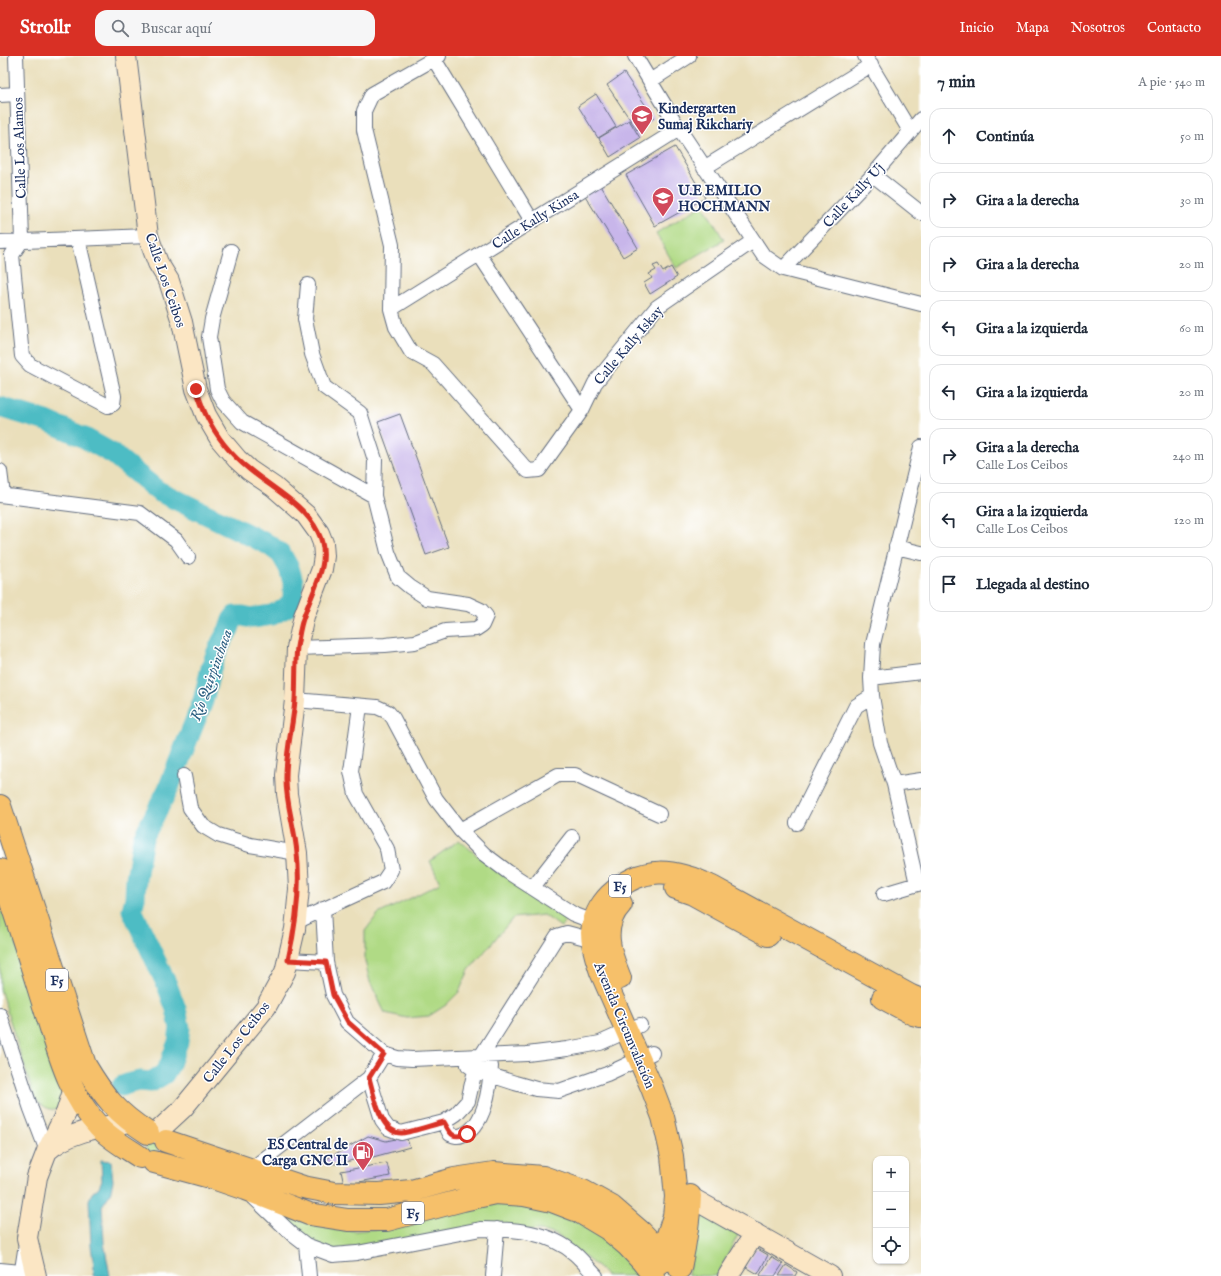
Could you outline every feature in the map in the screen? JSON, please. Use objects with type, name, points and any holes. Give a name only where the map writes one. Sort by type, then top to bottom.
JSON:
[{"type":"highway","name":"F5","points":[[0,806],[85,1065],[106,1098],[130,1122],[247,1180],[309,1214],[348,1220],[387,1220],[495,1193],[524,1195],[552,1201],[578,1211],[608,1229],[627,1245],[642,1261],[665,1268]]},
{"type":"highway","name":"F5","points":[[0,870],[11,900],[62,1062],[73,1090],[99,1128],[147,1160],[213,1178],[247,1180],[303,1187],[334,1193],[356,1194],[378,1194],[411,1190],[454,1179],[494,1173],[543,1177],[583,1191],[612,1207],[641,1232],[665,1268]]},
{"type":"highway","name":"F5","points":[[593,931],[598,910],[607,898],[627,881],[637,876],[657,873],[682,875],[694,878],[712,887],[910,996],[921,1000]]},
{"type":"highway","name":"Avenida Circunvalación","points":[[665,1268],[680,1203],[672,1156],[646,1056],[634,1028],[608,940],[608,928],[612,916],[629,896],[645,888],[654,887],[676,888],[693,894],[913,1014],[921,1016]]},
{"type":"highway","name":"Avenida Circunvalación","points":[[593,931],[595,954],[601,972],[634,1028]]},
{"type":"highway","points":[[147,1160],[163,1158],[166,1154],[167,1150],[162,1138]]},
{"type":"highway","points":[[612,1207],[639,1225],[649,1228],[660,1227],[667,1224],[680,1203]]},
{"type":"street","name":"Calle Los Alamos","points":[[16,56],[22,240]]},
{"type":"street","name":"Calle Los Ceibos","points":[[126,56],[148,236],[158,263],[169,281],[176,302],[182,322],[196,389],[206,415],[220,439],[237,459],[299,507],[306,515],[319,533],[324,556],[322,569],[304,616],[297,648],[295,700],[286,775],[287,794],[297,853],[299,889],[296,922],[285,972],[266,1007],[183,1108],[162,1138]]},
{"type":"street","points":[[634,56],[679,130],[763,255],[783,269],[921,304]]},
{"type":"street","points":[[650,81],[689,56]]},
{"type":"street","points":[[391,309],[392,244],[364,130],[364,111],[372,94],[436,57],[532,221]]},
{"type":"street","points":[[704,168],[868,60],[910,131]]},
{"type":"street","points":[[0,95],[17,94]]},
{"type":"street","name":"Calle Kally Uj","points":[[783,269],[873,175],[921,119]]},
{"type":"street","name":"Calle Kally Kinsa","points":[[391,309],[679,130]]},
{"type":"street","points":[[873,175],[921,213]]},
{"type":"street","points":[[0,242],[148,236]]},
{"type":"street","points":[[22,240],[12,255],[22,356],[30,365],[108,406],[113,404],[114,396],[78,239]]},
{"type":"street","name":"Calle Kally Iskay","points":[[391,309],[396,327],[411,352],[433,364],[528,470],[539,470],[582,410],[595,382],[657,307],[753,241]]},
{"type":"street","points":[[231,251],[212,319],[209,337],[217,388],[223,401],[242,422],[374,496]]},
{"type":"street","points":[[480,254],[582,410]]},
{"type":"street","points":[[297,648],[385,645],[415,642],[445,631],[476,629],[482,625],[486,616],[481,610],[468,604],[427,598],[410,587],[398,576],[388,552],[374,496],[375,460],[360,413],[324,387],[312,354],[306,319],[308,285]]},
{"type":"street","points":[[884,894],[919,883],[894,784],[880,743],[872,696],[871,678],[873,644],[921,450]]},
{"type":"street","points":[[0,471],[2,495],[140,513],[176,540],[188,557]]},
{"type":"street","points":[[896,547],[921,553]]},
{"type":"street","points":[[871,678],[921,672]]},
{"type":"street","points":[[797,823],[856,706],[872,696]]},
{"type":"street","points":[[295,700],[377,707],[388,712],[393,718],[436,799],[460,830],[484,854],[508,872],[574,914],[593,931]]},
{"type":"street","points":[[296,922],[383,882],[391,870],[387,849],[356,794],[351,770],[360,706]]},
{"type":"street","points":[[460,830],[558,775],[575,775],[659,814]]},
{"type":"street","points":[[184,776],[190,808],[203,826],[218,835],[250,845],[297,853]]},
{"type":"street","points":[[894,784],[921,780]]},
{"type":"street","points":[[533,887],[572,837]]},
{"type":"street","points":[[323,909],[326,962],[333,995],[348,1022],[384,1054],[412,1060],[527,1054],[594,1045],[634,1028]]},
{"type":"street","points":[[369,1078],[382,1120],[388,1128],[401,1133],[444,1122],[456,1114],[468,1101],[475,1070],[486,1056],[490,1042],[557,936],[567,933],[593,931]]},
{"type":"street","points":[[288,960],[326,962]]},
{"type":"street","points":[[0,1015],[31,1109],[47,1151]]},
{"type":"street","points":[[384,1054],[369,1078],[247,1180],[293,1235],[306,1245],[333,1255],[357,1253],[481,1228],[524,1231],[550,1238],[574,1253],[596,1276]]},
{"type":"street","points":[[444,1122],[450,1134],[459,1136],[467,1134],[477,1124],[482,1114],[490,1075],[486,1056]]},
{"type":"street","points":[[458,1058],[475,1070],[536,1089],[559,1092],[608,1074],[646,1056]]},
{"type":"street","points":[[0,1270],[26,1275],[27,1238],[37,1177],[47,1151],[66,1113],[73,1090]]},
{"type":"street","points":[[47,1151],[56,1143],[74,1135],[130,1122]]},
{"type":"street","points":[[680,1203],[755,1233],[830,1276]]},
{"type":"street","points":[[493,1276],[498,1229]]},
{"type":"street","points":[[728,1276],[755,1233]]},
{"type":"street","points":[[306,1245],[309,1276]]},
{"type":"green space","points":[[703,205],[724,240],[676,268],[656,233]]},
{"type":"green space","points":[[459,840],[478,856],[569,917],[561,927],[544,915],[513,918],[469,970],[459,992],[446,1005],[429,1016],[407,1018],[385,1013],[370,982],[365,961],[365,931],[378,914],[440,883],[430,861]]},
{"type":"green space","points":[[0,894],[65,1094],[63,1104],[55,1110],[43,1106],[34,1097],[0,989]]},
{"type":"green space","points":[[150,1142],[154,1142],[158,1148],[154,1154],[150,1154],[146,1150],[146,1146]]},
{"type":"green space","points":[[490,1203],[526,1204],[566,1216],[598,1232],[644,1276],[606,1276],[600,1269],[557,1235],[540,1230],[417,1238],[332,1250],[318,1245],[272,1211],[314,1225],[355,1231],[375,1229]]},
{"type":"green space","points":[[698,1213],[741,1229],[717,1276],[688,1276],[695,1219]]},
{"type":"water","points":[[101,1160],[111,1161],[113,1181],[110,1194],[102,1206],[104,1243],[110,1276],[93,1276],[94,1266],[91,1246],[89,1200],[92,1193],[99,1187],[102,1180]]},
{"type":"building","points":[[624,73],[654,118],[637,130],[607,85]]},
{"type":"building","points":[[596,94],[616,127],[598,138],[578,106]]},
{"type":"building","points":[[629,120],[640,138],[610,157],[599,138]]},
{"type":"building","points":[[675,147],[705,198],[655,226],[626,175]]},
{"type":"building","points":[[600,184],[638,248],[623,257],[584,194]]},
{"type":"building","points":[[658,264],[663,272],[671,267],[677,277],[650,294],[644,283],[652,278],[649,274],[656,270],[653,266]]},
{"type":"building","points":[[400,414],[449,547],[426,555],[378,422]]},
{"type":"building","points":[[368,1136],[386,1141],[406,1137],[410,1147],[339,1164],[319,1163]]},
{"type":"building","points":[[387,1163],[390,1176],[344,1185],[341,1171]]},
{"type":"building","points":[[756,1248],[768,1255],[758,1274],[746,1267]]},
{"type":"building","points":[[771,1257],[783,1264],[775,1276],[761,1276],[760,1275]]},
{"type":"building","points":[[786,1265],[797,1272],[795,1276],[779,1276]]},
{"type":"waterway","name":"Río Quirpinchaca","points":[[0,407],[49,422],[81,436],[113,454],[158,491],[269,545],[281,554],[289,568],[293,582],[293,600],[287,607],[272,615],[252,618],[235,616],[232,620],[216,654],[203,701],[168,789],[143,838],[132,910],[167,985],[176,1009],[180,1028],[178,1042],[170,1064],[164,1074],[151,1082],[140,1081],[122,1086]]},
{"type":"place","name":"Kindergarten Sumaj Rikchariy","points":[[642,136]]},
{"type":"place","name":"U.E EMILIO HOCHMANN","points":[[663,218]]},
{"type":"place","name":"ES Central de Carga GNC II","points":[[363,1172]]},
{"type":"route","points":[[196,389],[206,415],[220,439],[237,459],[299,507],[319,533],[322,543],[324,556],[322,569],[304,616],[299,634],[295,700],[286,775],[287,794],[297,853],[299,889],[295,929],[288,960],[326,962],[333,995],[348,1022],[384,1054],[369,1078],[382,1120],[388,1128],[401,1133],[444,1122],[450,1134],[459,1136],[467,1134]]}]
